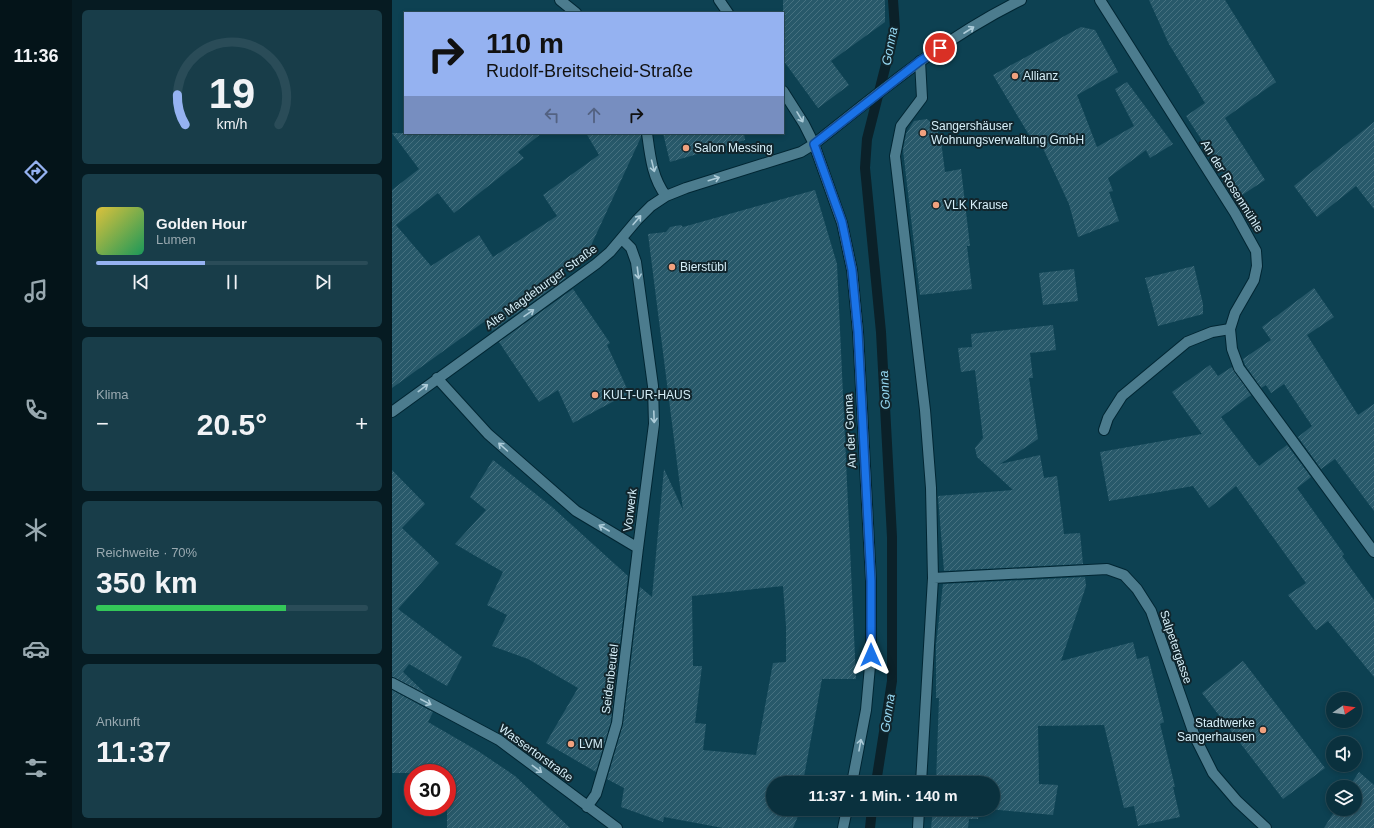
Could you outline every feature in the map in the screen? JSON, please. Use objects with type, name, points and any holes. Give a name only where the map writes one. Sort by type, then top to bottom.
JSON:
[{"type":"street","points":[[560,0],[575,12]]},
{"type":"street","points":[[719,0],[727,12]]},
{"type":"street","name":"Alte Magdeburger Straße","points":[[392,412],[596,264],[622,240],[637,220],[651,206],[666,196],[686,188],[786,157],[814,144],[917,64],[981,22],[1021,0]]},
{"type":"street","name":"An der Rosenmühle","points":[[1100,0],[1235,213],[1256,251],[1257,266],[1254,280],[1235,313],[1230,329],[1232,349],[1239,368],[1374,552]]},
{"type":"street","points":[[917,64],[922,98],[901,126],[895,156],[925,410],[932,488],[933,578],[921,776]]},
{"type":"street","name":"An der Gonna","points":[[784,93],[801,119],[814,144],[842,222],[848,244],[858,332],[871,581],[871,655],[866,710],[853,776]]},
{"type":"street","points":[[648,134],[655,177],[660,189],[666,196]]},
{"type":"street","name":"Vorwerk","points":[[437,378],[488,434],[576,511],[638,548],[654,424],[653,386],[636,262],[631,248],[622,240]]},
{"type":"street","points":[[1104,430],[1108,418],[1122,396],[1187,342],[1212,332],[1230,329]]},
{"type":"street","name":"Seidenbeutel","points":[[587,807],[596,794],[617,722],[638,548]]},
{"type":"street","name":"Salpetergasse","points":[[933,578],[1107,569],[1124,575],[1137,589],[1151,611],[1195,737],[1213,772],[1237,801],[1266,828]]},
{"type":"street","name":"Wassertorstraße","points":[[392,684],[499,740],[617,828]]},
{"type":"street","points":[[843,828],[846,816]]},
{"type":"street","points":[[918,828],[919,816]]},
{"type":"building","points":[[783,0],[885,0],[885,22],[831,61],[849,85],[818,108],[784,61]]},
{"type":"building","points":[[1149,0],[1225,0],[1276,82],[1225,118],[1265,180],[1239,197],[1186,116],[1205,103],[1169,44]]},
{"type":"building","points":[[1081,27],[1095,30],[1118,72],[1077,95],[1097,147],[1134,126],[1115,89],[1127,82],[1173,144],[1150,158],[1146,150],[1108,178],[1113,191],[1109,192],[1119,221],[1078,237],[1069,204],[1042,146],[1037,148],[993,75]]},
{"type":"building","points":[[927,119],[937,128],[939,141],[941,141],[945,172],[961,169],[970,246],[967,246],[972,289],[920,295],[903,150],[906,134],[914,121]]},
{"type":"building","points":[[1374,122],[1374,209],[1356,186],[1317,217],[1294,186]]},
{"type":"building","points":[[392,133],[541,134],[518,152],[524,158],[454,213],[438,193],[396,225],[431,266],[479,235],[493,257],[557,216],[543,195],[599,155],[587,134],[641,134],[641,137],[588,252],[561,271],[566,278],[492,331],[485,321],[392,388],[392,190],[419,169]]},
{"type":"building","points":[[663,134],[744,134],[745,140],[670,162]]},
{"type":"building","points":[[815,190],[837,264],[856,679],[822,679],[804,776],[766,776],[766,816],[798,816],[793,828],[723,828],[664,817],[663,822],[621,807],[624,788],[607,779],[623,724],[640,587],[652,597],[664,469],[683,510],[648,234],[666,232],[670,227],[681,225],[683,227]],"holes":[[[783,586],[786,626],[786,662],[773,663],[756,755],[703,750],[706,724],[695,723],[702,666],[693,666],[692,596]]]},
{"type":"building","points":[[1194,266],[1203,304],[1203,314],[1158,326],[1145,278]]},
{"type":"building","points":[[1074,269],[1078,301],[1043,305],[1039,273]]},
{"type":"building","points":[[1314,288],[1334,317],[1307,335],[1358,415],[1374,404],[1374,511],[1335,459],[1321,469],[1298,437],[1312,426],[1284,384],[1271,393],[1266,385],[1261,388],[1245,365],[1243,359],[1271,340],[1262,327]]},
{"type":"building","points":[[573,289],[610,343],[607,345],[629,393],[573,423],[558,390],[539,402],[499,342]]},
{"type":"building","points":[[1053,325],[1056,350],[1030,353],[1033,378],[1029,378],[1038,439],[1000,464],[1040,455],[1044,478],[1057,476],[1064,534],[1080,533],[1083,564],[944,571],[938,496],[1013,490],[977,457],[975,448],[983,438],[975,370],[961,372],[958,348],[972,347],[971,334]]},
{"type":"building","points":[[1210,365],[1218,376],[1232,367],[1251,395],[1221,417],[1259,466],[1287,445],[1311,477],[1297,488],[1344,554],[1342,556],[1374,600],[1374,677],[1328,621],[1316,630],[1288,595],[1306,583],[1236,486],[1209,508],[1193,486],[1109,501],[1100,452],[1202,434],[1172,392]]},
{"type":"building","points":[[493,460],[552,507],[628,576],[611,722],[596,772],[546,743],[578,688],[528,659],[492,646],[507,615],[487,605],[503,572],[455,544],[486,510],[470,497]]},
{"type":"building","points":[[392,470],[425,504],[402,528],[439,563],[398,609],[462,657],[447,686],[409,664],[403,672],[426,694],[392,677]]},
{"type":"building","points":[[1085,577],[1086,586],[1061,661],[1133,642],[1137,659],[1148,656],[1164,722],[1160,724],[1175,787],[1173,787],[1180,817],[1138,826],[1134,806],[1124,808],[1104,725],[1038,726],[1039,784],[1058,785],[1053,815],[1000,810],[1000,776],[936,776],[939,698],[936,698],[936,645],[943,584]]},
{"type":"building","name":"Stadtwerke Sangerhausen","points":[[1243,661],[1325,768],[1283,799],[1202,693]]},
{"type":"building","points":[[392,690],[433,712],[428,722],[478,751],[515,776],[570,828],[447,828],[447,816],[456,816],[456,764],[404,764],[404,773],[392,773]]},
{"type":"building","points":[[1359,772],[1374,785],[1374,828],[1324,828],[1332,816],[1362,816],[1362,780],[1354,780]]},
{"type":"building","points":[[932,816],[978,816],[978,819],[969,819],[968,828],[931,828]]},
{"type":"waterway","name":"Gonna","points":[[877,776],[892,681],[892,537],[881,332],[865,168],[867,139],[895,29],[893,0]]},
{"type":"waterway","name":"Gonna","points":[[870,828],[871,816]]},
{"type":"place","name":"Allianz","points":[[1015,76]]},
{"type":"place","name":"Sangershäuser Wohnungsverwaltung GmbH","points":[[923,133]]},
{"type":"place","name":"Salon Messing","points":[[686,148]]},
{"type":"place","name":"VLK Krause","points":[[936,205]]},
{"type":"place","name":"Bierstübl","points":[[672,267]]},
{"type":"place","name":"KULT-UR-HAUS","points":[[595,395]]},
{"type":"place","name":"Stadtwerke Sangerhausen","points":[[1263,730]]},
{"type":"place","name":"LVM","points":[[571,744]]},
{"type":"route","points":[[871,655],[871,581],[858,332],[852,270],[848,244],[842,222],[821,168],[814,144],[920,61],[940,48]]}]
